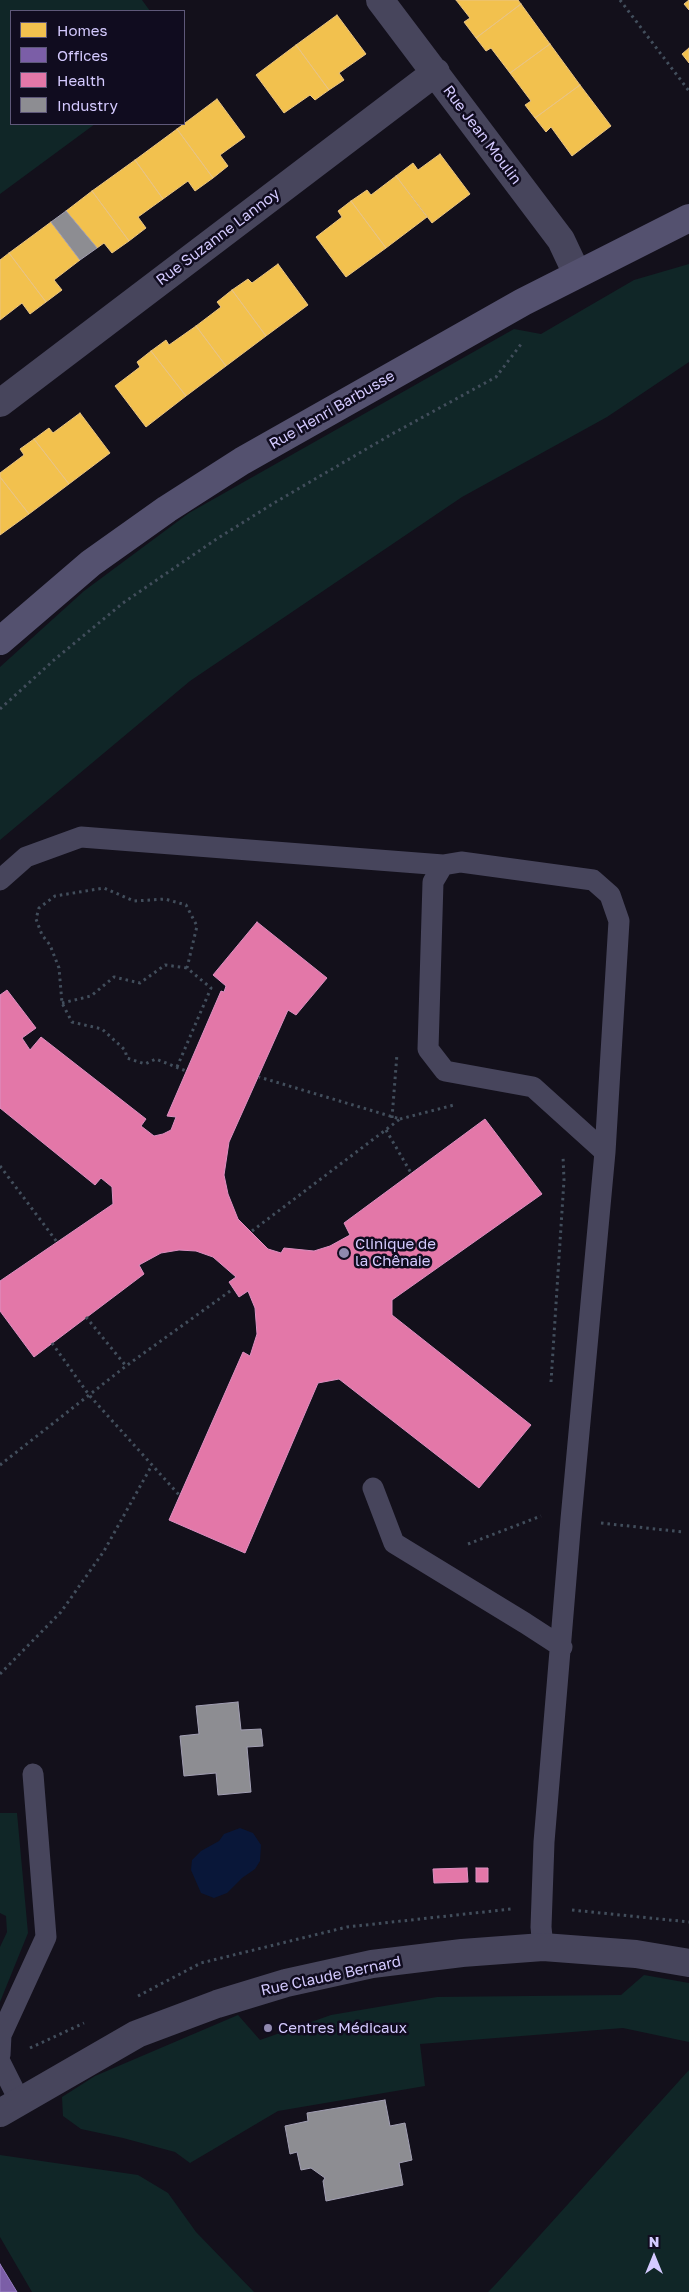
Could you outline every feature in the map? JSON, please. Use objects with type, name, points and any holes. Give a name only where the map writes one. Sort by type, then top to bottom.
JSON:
[{"type":"street","name":"Rue Jean Moulin","points":[[380,0],[561,240],[577,274]]},
{"type":"street","name":"Rue Suzanne Lannoy","points":[[0,403],[436,72]]},
{"type":"street","name":"Rue Henri Barbusse","points":[[0,641],[91,563],[167,509],[242,462],[524,302],[689,218]]},
{"type":"street","name":"Rue Claude Bernard","points":[[10,2107],[136,2034],[217,2004],[286,1983],[372,1964],[462,1953],[543,1947],[636,1954],[689,1963]]},
{"type":"lane","points":[[0,880],[26,857],[82,837],[443,865],[461,862],[593,880],[610,895],[618,921],[605,1152],[571,1519],[562,1647],[544,1842],[541,1928],[543,1947]]},
{"type":"lane","points":[[443,865],[433,882],[428,1050],[445,1071],[533,1087],[605,1152]]},
{"type":"lane","points":[[373,1488],[394,1543],[562,1647]]},
{"type":"lane","points":[[0,2055],[2,2035],[46,1937],[33,1774]]},
{"type":"lane","points":[[0,2062],[10,2107]]},
{"type":"path","points":[[620,0],[689,91]]},
{"type":"path","points":[[0,709],[54,660],[124,603],[215,540],[375,444],[496,377],[527,336]]},
{"type":"path","points":[[186,1070],[156,1059],[145,1064],[127,1058],[125,1050],[102,1029],[72,1022],[62,1003],[59,968],[50,945],[42,935],[36,919],[39,908],[54,896],[104,888],[134,901],[165,899],[186,905],[197,926],[187,968]]},
{"type":"path","points":[[62,1003],[91,996],[114,977],[140,983],[165,965],[187,968],[211,988],[177,1067]]},
{"type":"path","points":[[392,1118],[397,1049]]},
{"type":"path","points":[[258,1077],[400,1120]]},
{"type":"path","points":[[252,1231],[400,1120],[457,1104]]},
{"type":"path","points":[[386,1130],[411,1173]]},
{"type":"path","points":[[550,1388],[564,1180],[563,1157],[560,1149]]},
{"type":"path","points":[[0,1166],[57,1242]]},
{"type":"path","points":[[0,1466],[126,1366],[233,1289]]},
{"type":"path","points":[[86,1317],[126,1366]]},
{"type":"path","points":[[52,1343],[89,1395],[180,1496]]},
{"type":"path","points":[[0,1674],[61,1612],[104,1551],[152,1465]]},
{"type":"path","points":[[541,1525],[542,1506]]},
{"type":"green space","points":[[0,0],[142,0],[149,10],[10,10],[10,125],[94,125],[0,194]]},
{"type":"green space","points":[[689,264],[689,362],[607,417],[462,497],[190,681],[0,840],[0,667],[84,591],[189,513],[514,329],[541,334],[634,280]]},
{"type":"green space","points":[[0,1813],[17,1813],[28,1933],[0,2002],[0,1947],[7,1932],[6,1916],[0,1913]]},
{"type":"green space","points":[[644,1975],[689,1983],[689,2042],[623,2028],[420,2044],[425,2086],[278,2111],[190,2163],[175,2152],[81,2129],[63,2116],[62,2097],[95,2076],[238,2015],[260,2040],[331,2015],[437,1997],[621,1995]]},
{"type":"green space","points":[[689,2070],[689,2292],[488,2292],[495,2285]]},
{"type":"green space","points":[[0,2155],[138,2175],[168,2193],[196,2232],[254,2292],[32,2292],[0,2237]]},
{"type":"water","points":[[240,1828],[253,1833],[261,1845],[260,1861],[255,1869],[242,1878],[227,1893],[214,1898],[201,1893],[191,1870],[192,1860],[201,1851],[219,1841],[224,1834]]},
{"type":"building: Homes","points":[[456,0],[518,0],[521,4],[476,38],[464,22],[470,18]]},
{"type":"building: Homes","points":[[689,0],[689,10],[684,4]]},
{"type":"building: Homes","points":[[521,4],[550,44],[510,73],[491,48],[486,51],[476,38]]},
{"type":"building: Homes","points":[[337,15],[366,54],[339,73],[344,80],[329,90],[296,45]]},
{"type":"building: Homes","points":[[550,44],[580,85],[535,118],[525,105],[531,101],[510,73]]},
{"type":"building: Homes","points":[[296,45],[329,90],[315,100],[310,95],[284,113],[256,75]]},
{"type":"building: Homes","points":[[689,48],[689,63],[682,54]]},
{"type":"building: Homes","points":[[580,85],[611,126],[572,156],[551,127],[546,132],[535,118]]},
{"type":"building: Homes","points":[[217,99],[245,137],[220,155],[228,166],[213,178],[177,129],[185,125],[185,123]]},
{"type":"building: Homes","points":[[177,129],[213,178],[195,191],[188,181],[163,199],[135,160]]},
{"type":"building: Homes","points":[[440,154],[470,194],[432,223],[396,176],[413,163],[418,170]]},
{"type":"building: Homes","points":[[135,160],[163,199],[138,217],[146,228],[129,241],[92,191]]},
{"type":"building: Homes","points":[[396,176],[427,217],[386,248],[351,201],[367,190],[371,195]]},
{"type":"building: Homes","points":[[92,191],[129,241],[112,253],[104,243],[97,248],[66,211]]},
{"type":"building: Homes","points":[[351,201],[386,248],[346,277],[316,237],[342,217],[338,211]]},
{"type":"building: Homes","points":[[51,222],[80,260],[54,280],[62,290],[46,302],[9,253]]},
{"type":"building: Homes","points":[[9,253],[46,302],[30,314],[22,303],[0,320],[0,260]]},
{"type":"building: Homes","points":[[278,264],[308,305],[266,336],[232,290],[248,279],[252,283]]},
{"type":"building: Homes","points":[[232,290],[266,336],[226,366],[196,326],[221,307],[217,302]]},
{"type":"building: Homes","points":[[196,326],[226,366],[186,396],[151,351],[166,340],[169,345]]},
{"type":"building: Homes","points":[[151,351],[186,396],[146,427],[115,386],[140,367],[137,362]]},
{"type":"building: Homes","points":[[80,413],[110,453],[69,484],[34,439],[49,428],[53,433]]},
{"type":"building: Homes","points":[[34,439],[69,484],[29,514],[0,477],[0,473],[24,455],[20,449]]},
{"type":"building: Homes","points":[[0,477],[29,514],[0,535]]},
{"type":"building: Offices","points":[[0,2264],[17,2292],[0,2292]]},
{"type":"building: Health","name":"Clinique de la Chênaie","points":[[257,922],[327,978],[296,1015],[288,1010],[229,1142],[224,1175],[228,1194],[238,1219],[268,1249],[281,1253],[284,1248],[314,1251],[330,1246],[350,1235],[344,1223],[485,1119],[542,1194],[392,1300],[392,1315],[531,1425],[479,1488],[339,1379],[318,1383],[245,1553],[169,1520],[243,1352],[250,1356],[257,1334],[255,1308],[248,1291],[239,1297],[229,1282],[236,1277],[213,1257],[196,1251],[179,1250],[161,1253],[139,1265],[144,1274],[34,1357],[0,1311],[0,1281],[113,1204],[112,1187],[101,1178],[95,1185],[0,1108],[0,995],[7,990],[36,1028],[22,1038],[30,1050],[41,1037],[146,1119],[141,1126],[154,1136],[163,1134],[171,1130],[176,1117],[167,1116],[221,991],[224,992],[226,986],[213,975]]},
{"type":"building: Health","points":[[467,1868],[468,1882],[434,1883],[433,1869]]},
{"type":"building: Health","points":[[476,1868],[488,1868],[488,1882],[476,1882]]},
{"type":"building: Industry","points":[[66,211],[97,248],[80,260],[51,222]]},
{"type":"building: Industry","points":[[238,1702],[241,1730],[261,1729],[263,1746],[247,1747],[251,1792],[218,1795],[216,1773],[184,1776],[180,1736],[199,1734],[196,1706]]},
{"type":"building: Industry","points":[[385,2100],[390,2126],[405,2123],[412,2160],[399,2163],[403,2185],[326,2201],[323,2181],[325,2178],[311,2168],[301,2170],[297,2152],[290,2154],[285,2126],[308,2121],[307,2113]]},
{"type":"place","name":"Clinique de la Chênaie","points":[[344,1253]]},
{"type":"place","name":"Centres Médicaux","points":[[268,2028]]}]
